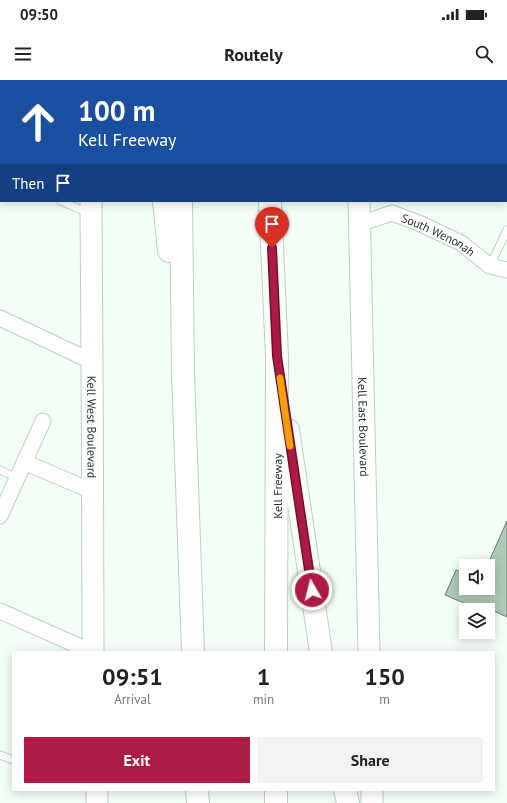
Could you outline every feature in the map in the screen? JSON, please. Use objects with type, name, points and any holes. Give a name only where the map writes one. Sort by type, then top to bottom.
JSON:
[{"type":"highway","points":[[164,202],[183,373]]},
{"type":"highway","points":[[181,202],[183,373],[193,651]]},
{"type":"highway","name":"Kell Freeway","points":[[270,202],[277,356],[276,651]]},
{"type":"highway","points":[[277,356],[321,651]]},
{"type":"highway","points":[[197,791],[198,803]]},
{"type":"highway","points":[[276,791],[276,803]]},
{"type":"highway","points":[[345,791],[348,803]]},
{"type":"main road","name":"Kell East Boulevard","points":[[359,202],[369,651]]},
{"type":"main road","name":"Kell West Boulevard","points":[[91,208],[93,362],[92,651]]},
{"type":"main road","points":[[372,791],[372,803]]},
{"type":"street","name":"South Wenonah","points":[[360,224],[392,213],[419,223],[461,243],[490,266]]},
{"type":"street","points":[[490,266],[507,270]]},
{"type":"street","points":[[0,318],[93,362]]},
{"type":"street","points":[[0,516],[43,421]]},
{"type":"street","points":[[24,462],[92,491]]},
{"type":"street","points":[[0,611],[90,651]]},
{"type":"lane","points":[[65,202],[91,208]]},
{"type":"lane","points":[[490,266],[507,230]]},
{"type":"lane","points":[[0,470],[17,478]]},
{"type":"lane","points":[[0,754],[12,760]]},
{"type":"building","points":[[507,521],[507,617],[495,611],[495,603],[464,603],[445,595],[456,570],[459,571],[459,595],[495,595],[495,559],[490,559]]},
{"type":"slow traffic","points":[[280,378],[290,446]]},
{"type":"route","points":[[272,248],[277,356],[312,590]]}]
